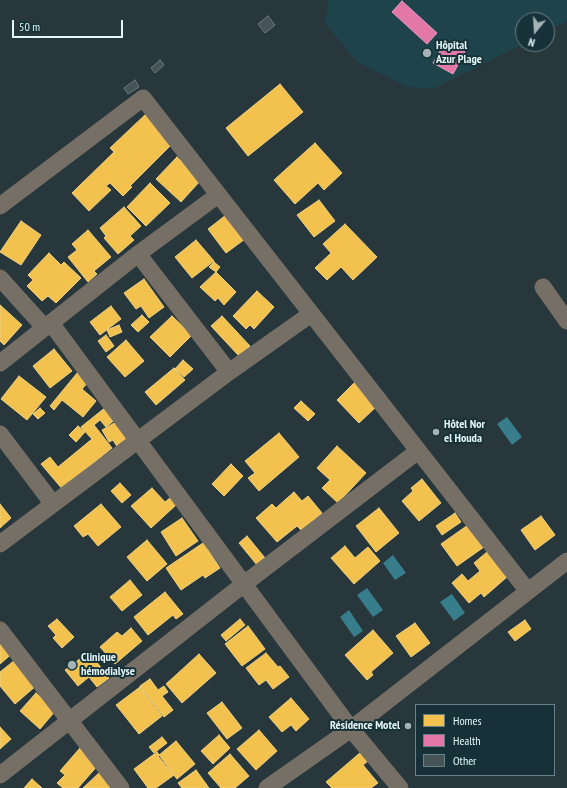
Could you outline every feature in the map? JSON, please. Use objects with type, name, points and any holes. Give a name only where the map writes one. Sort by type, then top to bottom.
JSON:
[{"type":"street","points":[[0,206],[143,98],[527,590]]},
{"type":"street","points":[[0,363],[138,254],[218,195]]},
{"type":"street","points":[[138,254],[230,372]]},
{"type":"street","points":[[0,278],[48,325],[138,440],[351,729],[400,788]]},
{"type":"street","points":[[543,287],[567,321]]},
{"type":"street","points":[[0,544],[138,440],[311,314]]},
{"type":"street","points":[[0,434],[53,504]]},
{"type":"street","points":[[0,774],[418,451]]},
{"type":"street","points":[[267,788],[351,729],[527,590],[567,561]]},
{"type":"street","points":[[0,630],[121,788]]},
{"type":"shaded area","name":"Hôpital Azur Plage","points":[[328,0],[567,0],[567,21],[555,27],[555,12],[515,12],[515,48],[435,88],[408,87],[357,62],[325,23]]},
{"type":"water","points":[[507,417],[522,437],[512,445],[497,424]]},
{"type":"water","points":[[393,555],[406,573],[395,580],[383,563]]},
{"type":"water","points":[[367,588],[383,610],[373,617],[357,595]]},
{"type":"water","points":[[452,594],[465,613],[454,621],[440,602]]},
{"type":"water","points":[[349,610],[363,631],[354,637],[340,617]]},
{"type":"building: Homes","points":[[280,84],[303,112],[248,156],[226,128]]},
{"type":"building: Homes","points":[[147,113],[175,141],[130,186],[132,187],[123,196],[110,183],[106,186],[111,190],[89,211],[72,193],[114,152],[110,148]]},
{"type":"building: Homes","points":[[315,143],[342,173],[324,190],[318,183],[295,204],[274,180]]},
{"type":"building: Homes","points":[[177,157],[201,180],[181,202],[156,179]]},
{"type":"building: Homes","points":[[150,183],[170,203],[146,226],[127,207]]},
{"type":"building: Homes","points":[[319,200],[335,221],[314,237],[297,215]]},
{"type":"building: Homes","points":[[124,207],[141,226],[130,236],[134,240],[118,254],[104,238],[106,236],[100,228]]},
{"type":"building: Homes","points":[[226,215],[245,239],[226,253],[208,229]]},
{"type":"building: Homes","points":[[21,221],[41,235],[21,265],[0,252]]},
{"type":"building: Homes","points":[[345,224],[377,257],[353,280],[341,267],[327,280],[315,268],[331,253],[323,244]]},
{"type":"building: Homes","points":[[88,230],[111,257],[94,271],[97,274],[88,282],[68,257],[77,250],[72,244]]},
{"type":"building: Homes","points":[[196,240],[214,261],[192,278],[175,257]]},
{"type":"building: Homes","points":[[49,253],[61,265],[64,262],[81,278],[56,303],[48,296],[42,301],[27,286],[33,280],[28,275]]},
{"type":"building: Homes","points":[[214,262],[220,267],[216,272],[209,267]]},
{"type":"building: Homes","points":[[216,272],[236,292],[224,305],[218,298],[215,301],[200,287]]},
{"type":"building: Homes","points":[[144,279],[164,307],[149,318],[141,306],[136,309],[124,293]]},
{"type":"building: Homes","points":[[257,291],[274,307],[254,329],[250,325],[246,329],[233,316]]},
{"type":"building: Homes","points":[[0,305],[22,325],[4,345],[0,341]]},
{"type":"building: Homes","points":[[111,306],[121,319],[100,335],[90,322]]},
{"type":"building: Homes","points":[[142,315],[149,322],[138,332],[131,325]]},
{"type":"building: Homes","points":[[172,316],[192,335],[170,357],[150,337]]},
{"type":"building: Homes","points":[[222,316],[250,346],[239,356],[211,326]]},
{"type":"building: Homes","points":[[119,325],[122,332],[110,337],[107,330]]},
{"type":"building: Homes","points":[[106,335],[114,346],[106,352],[98,341]]},
{"type":"building: Homes","points":[[126,340],[144,361],[125,377],[107,357]]},
{"type":"building: Homes","points":[[54,349],[72,371],[50,388],[33,366]]},
{"type":"building: Homes","points":[[183,360],[193,369],[184,377],[175,369]]},
{"type":"building: Homes","points":[[174,368],[185,380],[156,405],[145,392]]},
{"type":"building: Homes","points":[[78,372],[89,381],[82,389],[96,401],[83,417],[62,400],[54,410],[50,406]]},
{"type":"building: Homes","points":[[19,376],[46,397],[27,420],[1,399]]},
{"type":"building: Homes","points":[[355,382],[378,405],[359,423],[337,400]]},
{"type":"building: Homes","points":[[301,401],[315,414],[308,421],[294,408]]},
{"type":"building: Homes","points":[[106,407],[116,419],[106,427],[100,420],[94,425],[112,448],[75,478],[64,491],[41,464],[50,457],[58,467],[92,439],[81,427]]},
{"type":"building: Homes","points":[[40,408],[45,413],[38,419],[33,414]]},
{"type":"building: Homes","points":[[118,421],[130,441],[118,448],[113,440],[109,442],[102,430]]},
{"type":"building: Homes","points":[[78,426],[85,432],[76,442],[69,435]]},
{"type":"building: Homes","points":[[279,433],[299,457],[259,491],[248,478],[255,473],[245,461]]},
{"type":"building: Homes","points":[[337,446],[366,473],[338,503],[322,488],[330,480],[317,468]]},
{"type":"building: Homes","points":[[231,464],[243,476],[224,496],[212,484]]},
{"type":"building: Homes","points":[[422,479],[441,503],[419,521],[402,501],[413,491],[411,488]]},
{"type":"building: Homes","points":[[120,483],[131,495],[122,503],[111,491]]},
{"type":"building: Homes","points":[[152,488],[165,502],[170,498],[176,505],[151,528],[131,506]]},
{"type":"building: Homes","points":[[294,492],[302,501],[308,496],[322,513],[302,531],[297,526],[277,542],[256,518],[272,504],[276,508]]},
{"type":"building: Homes","points":[[0,504],[11,518],[0,528]]},
{"type":"building: Homes","points":[[101,504],[121,527],[98,546],[88,534],[83,537],[74,526]]},
{"type":"building: Homes","points":[[379,508],[399,533],[376,552],[356,526]]},
{"type":"building: Homes","points":[[455,513],[461,522],[442,535],[436,526]]},
{"type":"building: Homes","points":[[541,516],[555,535],[535,550],[521,530]]},
{"type":"building: Homes","points":[[182,518],[198,541],[176,556],[161,532]]},
{"type":"building: Homes","points":[[468,525],[484,547],[457,566],[441,544]]},
{"type":"building: Homes","points":[[247,536],[265,558],[257,565],[239,543]]},
{"type":"building: Homes","points":[[147,540],[167,564],[147,581],[127,557]]},
{"type":"building: Homes","points":[[206,541],[213,551],[210,553],[220,568],[205,578],[203,575],[181,590],[166,568]]},
{"type":"building: Homes","points":[[345,546],[355,558],[368,547],[380,561],[354,584],[331,558]]},
{"type":"building: Homes","points":[[487,552],[507,577],[484,597],[481,593],[469,603],[452,583],[462,574],[468,581],[480,571],[474,563]]},
{"type":"building: Homes","points":[[130,580],[142,595],[122,611],[110,597]]},
{"type":"building: Homes","points":[[165,592],[183,614],[176,619],[173,615],[148,635],[134,617]]},
{"type":"building: Homes","points":[[57,619],[74,637],[62,648],[53,638],[56,635],[48,626]]},
{"type":"building: Homes","points":[[240,619],[245,625],[226,641],[221,635]]},
{"type":"building: Homes","points":[[525,620],[531,629],[515,641],[508,632]]},
{"type":"building: Homes","points":[[415,623],[430,643],[411,657],[396,636]]},
{"type":"building: Homes","points":[[248,626],[265,649],[242,666],[225,644]]},
{"type":"building: Homes","points":[[131,628],[142,641],[115,664],[100,647],[117,632],[122,636]]},
{"type":"building: Homes","points":[[373,630],[393,653],[371,672],[373,675],[367,680],[345,655]]},
{"type":"building: Homes","points":[[0,633],[15,651],[0,664]]},
{"type":"building: Homes","points":[[89,652],[109,678],[97,687],[89,677],[78,686],[65,670]]},
{"type":"building: Homes","points":[[266,653],[289,677],[273,689],[266,680],[259,685],[246,668]]},
{"type":"building: Homes","points":[[199,654],[216,673],[182,703],[166,684]]},
{"type":"building: Homes","points":[[15,660],[37,685],[15,704],[0,686],[0,672]]},
{"type":"building: Homes","points":[[150,679],[158,690],[164,686],[168,692],[162,696],[173,710],[164,717],[140,686]]},
{"type":"building: Homes","points":[[140,687],[162,716],[139,734],[116,705]]},
{"type":"building: Homes","points":[[36,693],[56,710],[40,729],[20,711]]},
{"type":"building: Homes","points":[[291,698],[309,719],[296,731],[291,725],[282,732],[269,717]]},
{"type":"building: Homes","points":[[222,702],[242,728],[227,739],[207,713]]},
{"type":"building: Homes","points":[[0,727],[11,739],[0,749]]},
{"type":"building: Homes","points":[[259,730],[277,751],[256,770],[237,749]]},
{"type":"building: Homes","points":[[219,735],[230,748],[213,764],[201,751]]},
{"type":"building: Homes","points":[[162,737],[167,743],[154,753],[149,747]]},
{"type":"building: Homes","points":[[176,741],[195,764],[177,779],[158,756]]},
{"type":"building: Homes","points":[[80,748],[99,764],[78,788],[63,788],[57,783],[65,775],[60,771]]},
{"type":"building: Homes","points":[[157,752],[174,775],[156,788],[148,788],[134,769]]},
{"type":"building: Homes","points":[[361,752],[368,761],[363,765],[378,783],[371,788],[332,788],[326,782]]},
{"type":"building: Homes","points":[[230,754],[249,776],[235,788],[221,788],[208,773]]},
{"type":"building: Homes","points":[[196,770],[209,788],[182,788],[178,783]]},
{"type":"building: Homes","points":[[101,771],[117,788],[83,788]]},
{"type":"building: Homes","points":[[32,779],[42,788],[24,788]]},
{"type":"building: Health","points":[[402,1],[437,33],[427,44],[392,12]]},
{"type":"building: Health","points":[[446,41],[465,52],[453,74],[433,63]]},
{"type":"building: Other","points":[[268,16],[275,25],[265,33],[258,24]]},
{"type":"building: Other","points":[[160,60],[164,65],[155,73],[151,68]]},
{"type":"building: Other","points":[[135,80],[139,87],[128,94],[124,88]]},
{"type":"place","name":"Hôpital Azur Plage","points":[[427,53]]},
{"type":"place","name":"Hôtel Nor el Houda","points":[[436,432]]},
{"type":"place","name":"Clinique hémodialyse","points":[[72,665]]},
{"type":"place","name":"Résidence Motel","points":[[408,726]]}]
